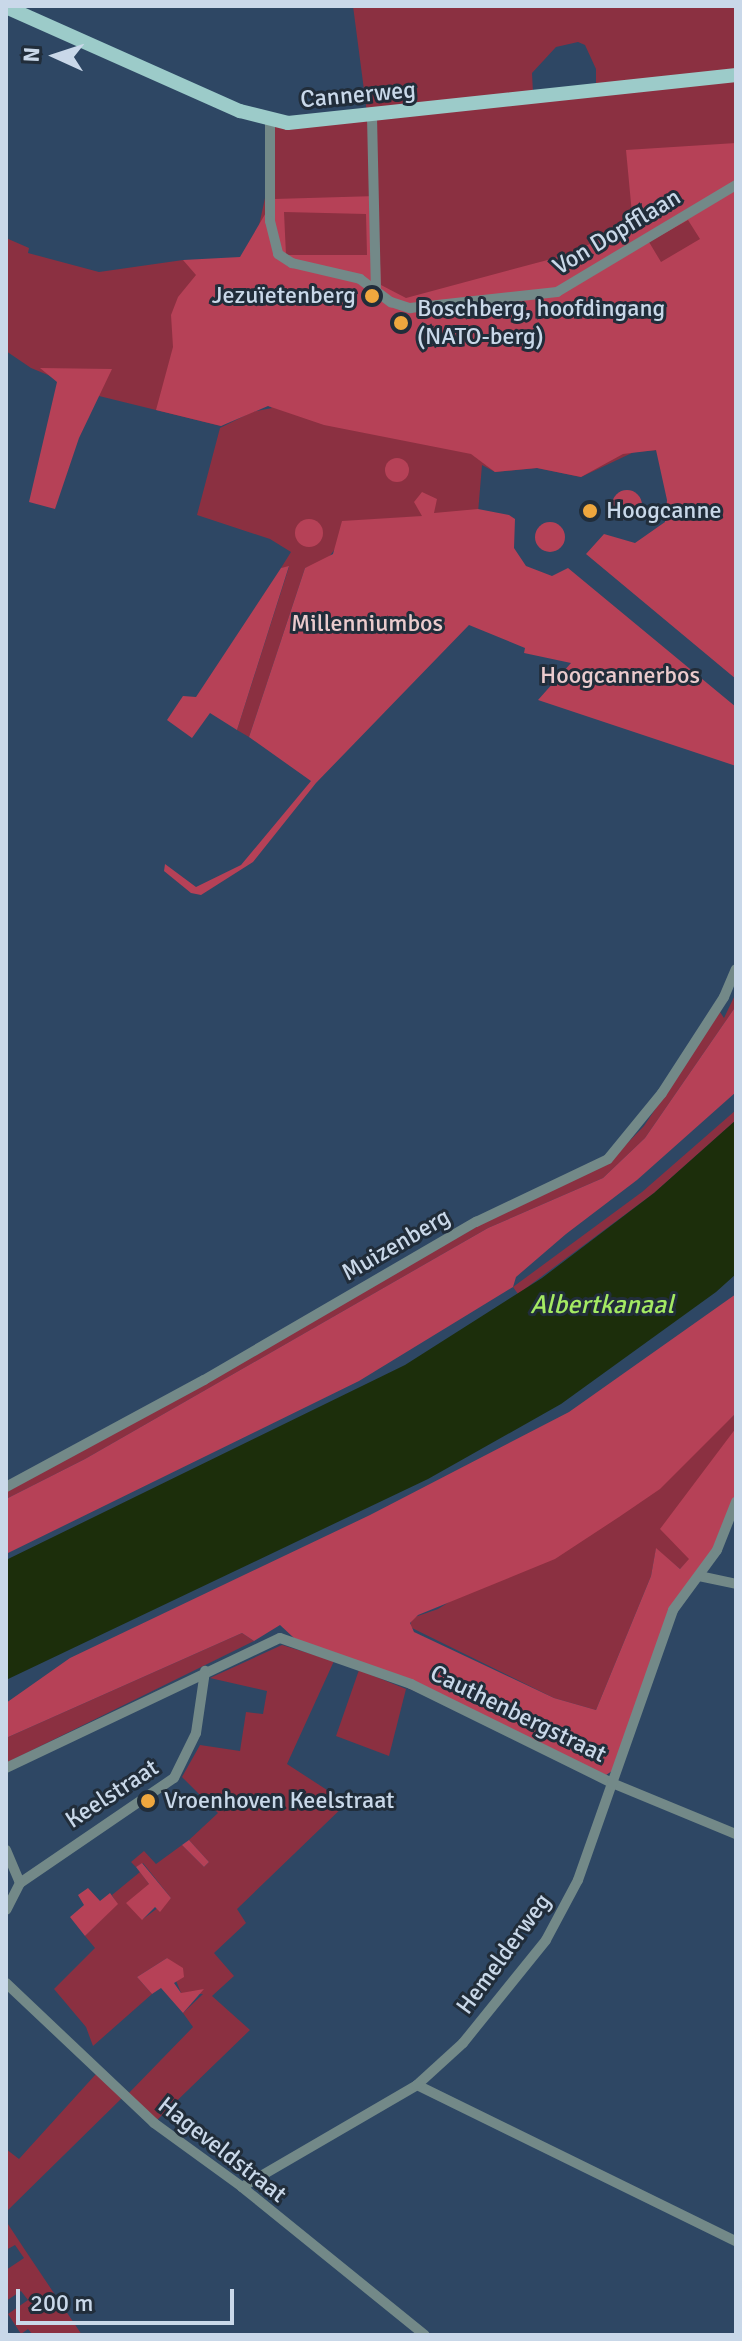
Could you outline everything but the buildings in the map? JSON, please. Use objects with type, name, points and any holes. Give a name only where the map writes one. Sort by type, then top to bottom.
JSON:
[{"type":"main road","name":"Cannerweg","points":[[6,7],[270,120],[301,124],[736,75]]},
{"type":"street","points":[[372,117],[376,288]]},
{"type":"street","name":"Von Dopfflaan","points":[[270,120],[275,249],[292,263],[342,272],[376,288],[397,306],[422,309],[552,294],[736,185]]},
{"type":"street","name":"Muizenberg","points":[[6,1487],[204,1380],[476,1222],[608,1159],[662,1093],[724,997],[736,969]]},
{"type":"street","name":"Hemelderweg","points":[[242,2187],[417,2085],[463,2043],[561,1917],[673,1610],[717,1550],[736,1502]]},
{"type":"street","points":[[699,1576],[736,1584]]},
{"type":"street","name":"Cauthenbergstraat","points":[[205,1671],[280,1638],[411,1684],[612,1783],[736,1834]]},
{"type":"street","points":[[6,1768],[205,1671]]},
{"type":"street","name":"Keelstraat","points":[[20,1883],[174,1778],[196,1733],[205,1671]]},
{"type":"street","points":[[6,1850],[20,1883],[6,1910]]},
{"type":"street","name":"Hageveldstraat","points":[[6,1983],[154,2123],[242,2187],[425,2335]]},
{"type":"street","points":[[417,2085],[736,2241]]},
{"type":"shaded area","points":[[353,6],[736,6],[736,444],[634,452],[581,477],[537,468],[495,472],[482,465],[478,513],[403,518],[338,545],[326,561],[305,568],[249,737],[237,730],[289,567],[281,568],[291,552],[270,539],[197,515],[220,428],[252,412],[272,408],[263,403],[221,426],[99,396],[31,368],[6,351],[6,238],[29,248],[28,253],[99,272],[183,260],[250,267],[265,198],[271,117],[367,113]],"holes":[[[578,42],[585,45],[596,69],[596,85],[533,93],[532,73],[556,47]]]},
{"type":"shaded area","points":[[736,993],[736,1006],[645,1138],[603,1178],[488,1228],[85,1459],[6,1499],[6,1492],[501,1213],[607,1164],[644,1126],[720,1012],[724,1018]]},
{"type":"shaded area","points":[[736,1110],[736,1120],[654,1193],[518,1294],[513,1287],[642,1192]]},
{"type":"shaded area","points":[[736,1413],[736,1428],[709,1468],[690,1559],[680,1569],[656,1549],[651,1576],[596,1710],[554,1698],[410,1627],[412,1618],[438,1609],[710,1437]]},
{"type":"shaded area","points":[[242,1633],[254,1641],[6,1763],[6,1738]]},
{"type":"shaded area","points":[[282,1645],[334,1661],[287,1764],[347,1803],[237,1909],[246,1923],[214,1953],[234,1976],[212,1996],[250,2030],[156,2121],[127,2095],[193,2027],[183,2013],[203,1994],[181,1993],[167,1958],[137,1977],[152,1994],[93,2046],[86,2027],[54,1989],[95,1948],[85,1936],[117,1904],[112,1895],[140,1872],[149,1884],[143,1919],[171,1898],[143,1863],[136,1867],[131,1862],[144,1851],[156,1864],[182,1845],[204,1867],[209,1862],[189,1840],[218,1813],[182,1777],[200,1745],[240,1751],[246,1712],[263,1714],[267,1691],[210,1678]]},
{"type":"shaded area","points":[[359,1670],[406,1689],[389,1756],[336,1736]]},
{"type":"shaded area","points":[[96,2074],[122,2098],[6,2212],[6,2149],[19,2159]]},
{"type":"shaded area","points":[[6,2221],[82,2335],[33,2335],[28,2329],[21,2334],[8,2314],[28,2300],[21,2291],[6,2301],[6,2270],[24,2258],[15,2245],[6,2250]]},
{"type":"green space","points":[[736,143],[736,679],[586,554],[604,534],[635,543],[665,522],[667,500],[656,450],[623,454],[581,477],[537,468],[495,472],[471,454],[324,425],[268,406],[221,426],[156,410],[173,347],[171,315],[178,297],[196,275],[183,260],[240,257],[274,199],[377,196],[381,285],[406,298],[555,258],[620,232],[632,214],[626,150]],"holes":[[[284,212],[366,214],[367,255],[286,255]],[[688,220],[700,239],[661,262],[649,242]]]},
{"type":"green space","points":[[40,368],[112,369],[79,438],[55,509],[29,502],[57,382]]},
{"type":"green space","points":[[397,458],[408,465],[409,470],[402,481],[397,482],[386,475],[385,470],[392,459]]},
{"type":"green space","points":[[627,490],[633,491],[641,499],[641,511],[633,519],[627,520],[621,519],[613,511],[612,505],[613,499],[621,491]]},
{"type":"green space","points":[[422,492],[437,499],[434,513],[478,509],[515,519],[514,548],[526,566],[552,576],[568,568],[736,707],[736,766],[538,700],[571,663],[524,653],[525,648],[469,625],[316,783],[253,862],[201,895],[191,893],[164,871],[165,864],[196,887],[241,865],[311,781],[249,737],[305,568],[333,554],[342,521],[422,516],[414,502]]},
{"type":"green space","points":[[309,519],[319,523],[323,533],[319,543],[309,547],[299,543],[295,533],[299,523]]},
{"type":"green space","points":[[550,522],[556,523],[564,531],[564,543],[556,551],[550,552],[544,551],[536,543],[535,537],[536,531],[544,523]]},
{"type":"green space","points":[[289,566],[237,730],[210,713],[192,738],[167,720],[183,696],[196,697],[281,568]]},
{"type":"green space","points":[[736,1006],[736,1092],[637,1180],[516,1277],[513,1287],[359,1381],[6,1554],[6,1499],[85,1459],[488,1228],[603,1178],[645,1138]]},
{"type":"green space","points":[[736,1294],[736,1413],[660,1489],[555,1559],[418,1615],[410,1623],[414,1632],[554,1698],[596,1710],[651,1576],[656,1548],[680,1569],[689,1559],[660,1529],[736,1428],[736,1496],[716,1548],[689,1583],[612,1771],[606,1775],[294,1638],[280,1625],[254,1641],[242,1633],[6,1738],[6,1703],[70,1658],[370,1515],[569,1412]]},
{"type":"green space","points":[[189,1840],[209,1862],[204,1867],[182,1845]]},
{"type":"green space","points":[[142,1863],[171,1898],[160,1912],[155,1907],[142,1920],[126,1903],[149,1884],[136,1867]]},
{"type":"green space","points":[[88,1888],[100,1901],[110,1893],[118,1904],[85,1936],[70,1917],[84,1905],[78,1895]]},
{"type":"green space","points":[[167,1958],[183,1968],[184,1977],[174,1983],[181,1993],[204,1989],[183,2013],[161,1988],[152,1994],[137,1977]]},
{"type":"water","name":"Albertkanaal","points":[[736,1120],[736,1274],[716,1292],[561,1404],[428,1479],[6,1680],[6,1560],[405,1365],[542,1278],[654,1193]]},
{"type":"place","name":"Jezuïetenberg","points":[[372,296]]},
{"type":"place","name":"Boschberg, hoofdingang (NATO-berg)","points":[[401,323]]},
{"type":"place","name":"Hoogcanne","points":[[590,511]]},
{"type":"place","name":"Vroenhoven Keelstraat","points":[[148,1801]]},
{"type":"park label","name":"Millenniumbos","points":[[367,624]]},
{"type":"park label","name":"Hoogcannerbos","points":[[620,676]]}]
